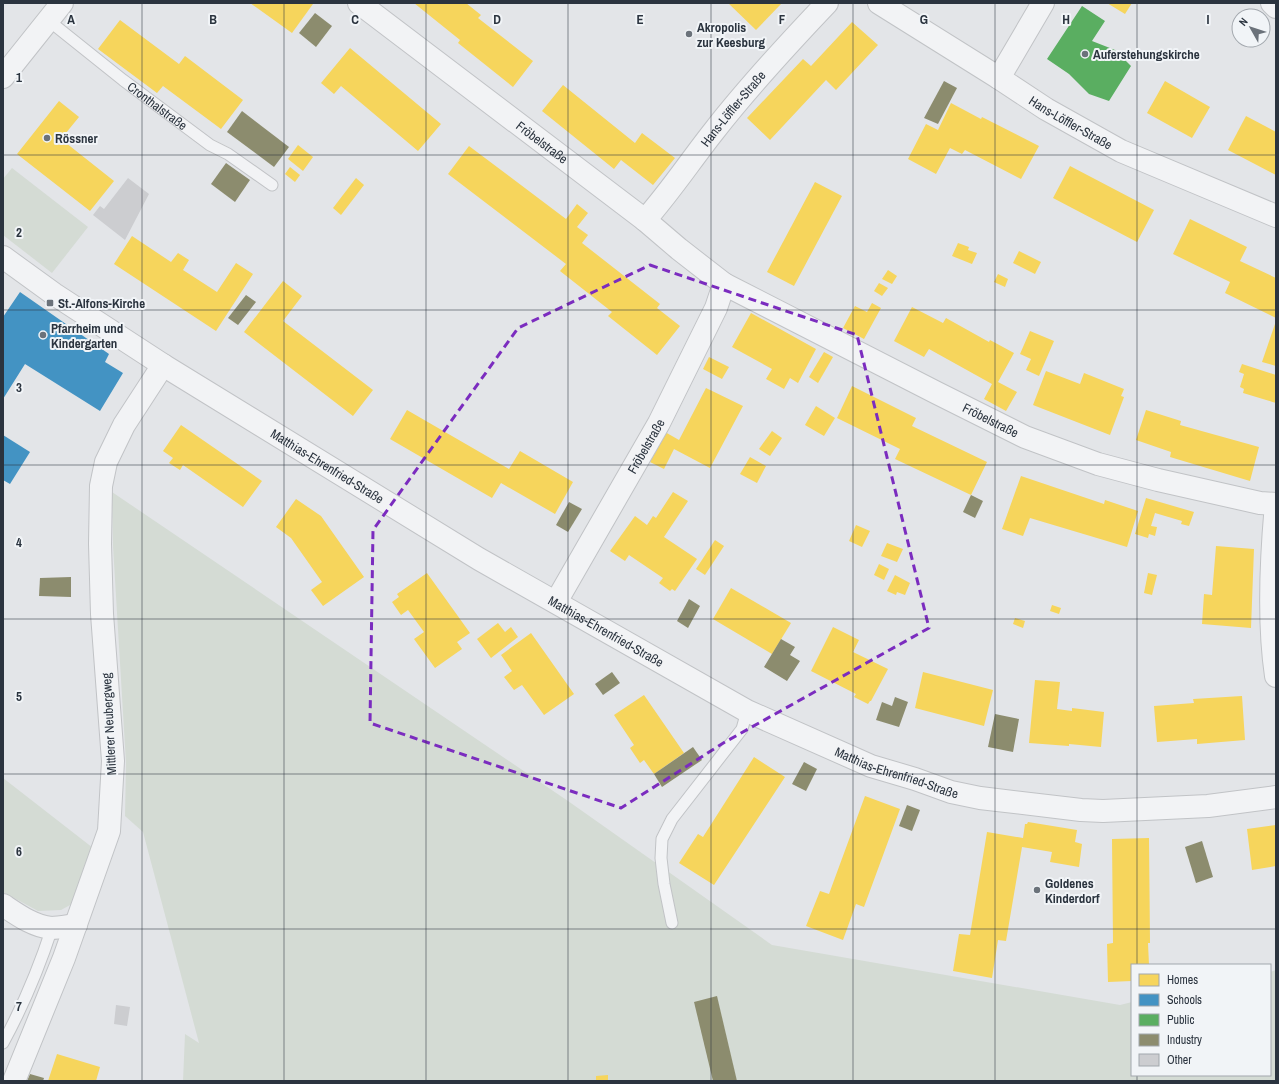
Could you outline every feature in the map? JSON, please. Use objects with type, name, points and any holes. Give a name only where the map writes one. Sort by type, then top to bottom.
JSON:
[{"type":"street","points":[[3,77],[62,3]]},
{"type":"street","name":"Fröbelstraße","points":[[359,3],[646,220],[679,249],[724,284],[937,393],[1025,436],[1106,466],[1158,480],[1260,503],[1276,504]]},
{"type":"street","name":"Hans-Löffler-Straße","points":[[646,220],[714,130],[774,59],[827,3]]},
{"type":"street","name":"Hans-Löffler-Straße","points":[[879,3],[1046,109],[1121,151],[1276,216]]},
{"type":"street","points":[[999,78],[1043,3]]},
{"type":"street","points":[[1272,3],[1276,6]]},
{"type":"street","name":"Matthias-Ehrenfried-Straße","points":[[3,257],[54,294],[163,365],[479,559],[747,711],[871,766],[915,779],[951,792],[980,798],[1103,811],[1208,806],[1276,797]]},
{"type":"street","name":"Fröbelstraße","points":[[556,602],[659,423],[716,308],[724,284]]},
{"type":"street","name":"Mittlerer Neubergweg","points":[[14,1081],[64,958],[109,831],[113,761],[102,614],[100,544],[101,486],[106,462],[124,425],[163,365]]},
{"type":"street","points":[[1276,504],[1272,585],[1273,653],[1276,676]]},
{"type":"street","points":[[3,905],[37,925],[52,928],[76,925]]},
{"type":"lane","name":"Cronthalstraße","points":[[48,20],[122,80],[210,145],[228,154],[272,185]]},
{"type":"lane","points":[[672,923],[664,884],[661,858],[662,839],[672,819],[742,729],[747,711]]},
{"type":"lane","points":[[3,1043],[18,1015],[44,953],[52,928]]},
{"type":"highlighted area","points":[[650,265],[857,335],[929,628],[725,742],[621,808],[370,723],[373,530],[518,328]]},
{"type":"shaded area","points":[[12,168],[88,227],[52,273],[3,235],[3,179]]},
{"type":"shaded area","points":[[112,492],[568,801],[772,945],[1120,1005],[1131,1002],[1131,1076],[1271,1076],[1271,972],[1276,970],[1276,1081],[183,1081],[185,1034],[199,1043],[143,832],[125,816],[126,763],[113,546]]},
{"type":"shaded area","points":[[3,778],[93,848],[72,904],[61,910],[38,911],[3,892]]},
{"type":"building: Homes","points":[[250,3],[312,3],[313,4],[292,33]]},
{"type":"building: Homes","points":[[414,3],[466,3],[481,15],[478,18],[533,61],[513,87],[458,43],[460,40]]},
{"type":"building: Homes","points":[[728,3],[782,3],[756,30]]},
{"type":"building: Homes","points":[[1107,3],[1132,3],[1125,14]]},
{"type":"building: Homes","points":[[120,20],[179,64],[185,56],[243,100],[221,129],[163,86],[157,93],[98,49]]},
{"type":"building: Homes","points":[[852,22],[878,45],[836,90],[826,80],[770,140],[747,118],[803,59],[811,66]]},
{"type":"building: Homes","points":[[350,48],[441,124],[418,151],[341,86],[334,94],[321,83]]},
{"type":"building: Homes","points":[[1165,81],[1210,107],[1192,138],[1147,113]]},
{"type":"building: Homes","points":[[563,85],[635,143],[642,133],[675,158],[653,185],[621,160],[614,169],[542,111]]},
{"type":"building: Homes","points":[[59,101],[79,117],[61,139],[114,181],[90,211],[17,154]]},
{"type":"building: Homes","points":[[951,103],[981,119],[982,117],[1039,146],[1021,179],[965,150],[962,154],[950,148],[936,174],[908,159],[926,124],[938,130]]},
{"type":"building: Homes","points":[[1246,116],[1276,132],[1276,175],[1228,150]]},
{"type":"building: Homes","points":[[298,145],[313,157],[303,171],[288,159]]},
{"type":"building: Homes","points":[[469,146],[566,219],[577,204],[588,213],[577,227],[588,235],[582,243],[660,304],[657,308],[680,326],[657,355],[608,316],[612,312],[560,271],[566,264],[448,174]]},
{"type":"building: Homes","points":[[1070,166],[1154,210],[1137,242],[1053,198]]},
{"type":"building: Homes","points":[[290,167],[300,175],[295,182],[285,174]]},
{"type":"building: Homes","points":[[356,178],[364,185],[341,215],[333,208]]},
{"type":"building: Homes","points":[[815,182],[842,196],[794,286],[767,272]]},
{"type":"building: Homes","points":[[1190,219],[1247,247],[1240,261],[1276,278],[1276,318],[1225,293],[1230,282],[1173,254]]},
{"type":"building: Homes","points":[[132,236],[171,262],[178,253],[189,260],[183,270],[217,292],[236,263],[253,274],[216,331],[114,264]]},
{"type":"building: Homes","points":[[958,243],[969,247],[968,250],[977,253],[972,264],[952,256]]},
{"type":"building: Homes","points":[[1019,251],[1041,262],[1035,274],[1013,263]]},
{"type":"building: Homes","points":[[888,270],[897,276],[892,284],[882,279]]},
{"type":"building: Homes","points":[[998,274],[1008,279],[1005,287],[994,282]]},
{"type":"building: Homes","points":[[283,281],[302,296],[283,321],[373,390],[353,416],[244,332]]},
{"type":"building: Homes","points":[[879,283],[888,288],[882,296],[874,291]]},
{"type":"building: Homes","points":[[872,303],[881,308],[864,339],[843,328],[855,306],[867,312]]},
{"type":"building: Homes","points":[[912,307],[943,323],[946,318],[989,342],[990,340],[1014,353],[998,382],[1017,392],[1006,411],[984,399],[992,384],[929,349],[924,357],[894,341]]},
{"type":"building: Homes","points":[[751,313],[816,349],[798,383],[790,378],[784,389],[766,379],[772,369],[732,347]]},
{"type":"building: Homes","points":[[1276,321],[1276,366],[1262,362]]},
{"type":"building: Homes","points":[[1030,331],[1054,341],[1039,376],[1026,370],[1031,359],[1020,354]]},
{"type":"building: Homes","points":[[824,352],[833,357],[818,383],[809,377]]},
{"type":"building: Homes","points":[[709,357],[729,367],[722,379],[703,369]]},
{"type":"building: Homes","points":[[1242,364],[1276,375],[1276,403],[1243,393],[1244,389],[1240,387],[1244,374],[1239,372]]},
{"type":"building: Homes","points":[[1046,371],[1080,384],[1084,373],[1124,389],[1121,396],[1124,397],[1110,435],[1033,405]]},
{"type":"building: Homes","points":[[852,386],[916,418],[912,426],[987,462],[971,495],[895,459],[900,449],[837,418]]},
{"type":"building: Homes","points":[[706,388],[743,406],[710,468],[674,449],[664,469],[650,462],[665,432],[679,440]]},
{"type":"building: Homes","points":[[816,406],[835,418],[824,436],[805,425]]},
{"type":"building: Homes","points":[[407,410],[509,469],[520,451],[573,482],[555,514],[501,483],[492,498],[390,439]]},
{"type":"building: Homes","points":[[1146,410],[1181,421],[1180,425],[1259,447],[1250,481],[1170,457],[1171,452],[1136,440]]},
{"type":"building: Homes","points":[[181,425],[262,481],[243,507],[183,465],[180,470],[169,463],[173,458],[163,451]]},
{"type":"building: Homes","points":[[772,431],[782,438],[770,456],[759,449]]},
{"type":"building: Homes","points":[[750,457],[766,466],[757,483],[740,474]]},
{"type":"building: Homes","points":[[1021,476],[1104,504],[1105,500],[1138,511],[1127,547],[1030,518],[1023,536],[1002,529]]},
{"type":"building: Homes","points":[[673,492],[688,501],[664,537],[697,559],[675,591],[672,589],[670,591],[659,583],[663,578],[629,555],[625,561],[610,551],[635,516],[647,525],[653,516],[656,518]]},
{"type":"building: Homes","points":[[1146,498],[1194,512],[1189,526],[1181,524],[1182,521],[1155,513],[1151,526],[1157,527],[1155,536],[1149,534],[1148,538],[1135,534]]},
{"type":"building: Homes","points":[[296,499],[321,516],[364,577],[323,606],[311,590],[322,582],[291,538],[276,527]]},
{"type":"building: Homes","points":[[856,525],[870,531],[862,547],[849,541]]},
{"type":"building: Homes","points":[[715,540],[724,546],[705,575],[696,569]]},
{"type":"building: Homes","points":[[887,543],[903,549],[897,562],[881,556]]},
{"type":"building: Homes","points":[[1216,546],[1254,549],[1251,628],[1202,624],[1204,594],[1212,595]]},
{"type":"building: Homes","points":[[879,564],[889,569],[884,580],[874,575]]},
{"type":"building: Homes","points":[[427,573],[470,633],[457,642],[462,649],[435,668],[414,639],[424,632],[408,610],[401,615],[392,602],[399,597],[397,594]]},
{"type":"building: Homes","points":[[1148,573],[1157,575],[1152,595],[1144,593]]},
{"type":"building: Homes","points":[[895,575],[910,583],[905,595],[897,592],[896,595],[887,591]]},
{"type":"building: Homes","points":[[731,588],[791,623],[772,654],[713,619]]},
{"type":"building: Homes","points":[[1052,605],[1061,608],[1059,614],[1050,611]]},
{"type":"building: Homes","points":[[1015,618],[1025,621],[1023,628],[1013,624]]},
{"type":"building: Homes","points":[[498,623],[505,632],[511,627],[518,637],[491,658],[477,639]]},
{"type":"building: Homes","points":[[833,627],[859,640],[853,652],[888,669],[868,704],[854,697],[856,694],[811,671]]},
{"type":"building: Homes","points":[[531,633],[574,694],[544,715],[522,685],[514,690],[504,677],[512,671],[501,655]]},
{"type":"building: Homes","points":[[923,672],[993,690],[984,726],[915,708]]},
{"type":"building: Homes","points":[[1035,680],[1060,682],[1057,709],[1072,711],[1072,708],[1104,712],[1101,747],[1069,744],[1069,746],[1029,743]]},
{"type":"building: Homes","points":[[644,695],[684,753],[654,774],[644,760],[640,763],[630,748],[634,745],[614,715]]},
{"type":"building: Homes","points":[[1242,696],[1245,740],[1197,744],[1197,739],[1157,742],[1154,706],[1194,703],[1193,699]]},
{"type":"building: Homes","points":[[754,757],[785,777],[714,885],[679,863],[698,834],[703,837]]},
{"type":"building: Homes","points":[[865,796],[900,809],[864,907],[856,904],[843,940],[806,926],[820,891],[829,894]]},
{"type":"building: Homes","points":[[1028,822],[1077,830],[1075,842],[1082,844],[1079,867],[1050,862],[1052,852],[1022,847],[1006,941],[998,940],[992,978],[953,971],[959,934],[970,935],[987,832],[1023,838],[1025,824]]},
{"type":"building: Homes","points":[[1276,825],[1276,866],[1252,870],[1247,829]]},
{"type":"building: Homes","points":[[1149,838],[1149,964],[1131,964],[1131,981],[1108,982],[1107,944],[1113,943],[1112,839]]},
{"type":"building: Homes","points":[[57,1054],[100,1067],[96,1081],[48,1081]]},
{"type":"building: Homes","points":[[608,1075],[608,1081],[596,1081],[596,1076]]},
{"type":"building: Schools","name":"Pfarrheim und Kindergarten","points":[[20,292],[109,354],[105,362],[123,373],[100,411],[25,364],[3,399],[3,317]]},
{"type":"building: Schools","points":[[3,435],[30,452],[10,484],[3,480]]},
{"type":"building: Public","name":"Auferstehungskirche","points":[[1082,6],[1105,21],[1092,41],[1115,50],[1131,66],[1109,101],[1089,94],[1069,74],[1047,59]]},
{"type":"building: Industry","points":[[315,13],[332,26],[316,47],[299,33]]},
{"type":"building: Industry","points":[[944,81],[957,88],[938,124],[924,118]]},
{"type":"building: Industry","points":[[242,111],[289,147],[274,167],[227,132]]},
{"type":"building: Industry","points":[[226,163],[250,180],[235,202],[211,184]]},
{"type":"building: Industry","points":[[246,295],[256,302],[238,325],[228,318]]},
{"type":"building: Industry","points":[[971,495],[983,501],[975,518],[963,512]]},
{"type":"building: Industry","points":[[569,502],[582,509],[568,532],[556,525]]},
{"type":"building: Industry","points":[[71,577],[71,597],[39,596],[40,578]]},
{"type":"building: Industry","points":[[689,599],[700,606],[688,628],[677,621]]},
{"type":"building: Industry","points":[[781,639],[795,647],[790,655],[800,661],[787,681],[764,667]]},
{"type":"building: Industry","points":[[612,672],[620,683],[603,695],[595,684]]},
{"type":"building: Industry","points":[[895,697],[908,702],[899,727],[876,720],[882,702],[892,706]]},
{"type":"building: Industry","points":[[995,714],[1019,719],[1013,752],[988,747]]},
{"type":"building: Industry","points":[[693,747],[702,760],[662,787],[654,774]]},
{"type":"building: Industry","points":[[804,762],[817,769],[806,791],[792,784]]},
{"type":"building: Industry","points":[[907,805],[920,810],[912,831],[899,826]]},
{"type":"building: Industry","points":[[1202,841],[1213,877],[1196,883],[1185,847]]},
{"type":"building: Industry","points":[[717,996],[737,1081],[713,1081],[694,1002]]},
{"type":"building: Industry","points":[[30,1074],[44,1078],[43,1081],[27,1081]]},
{"type":"building: Other","points":[[128,178],[149,194],[125,240],[93,215],[100,206],[104,209]]},
{"type":"building: Other","points":[[116,1005],[130,1007],[127,1026],[114,1024]]},
{"type":"place","name":"Akropolis zur Keesburg","points":[[689,34]]},
{"type":"place","name":"Auferstehungskirche","points":[[1085,54]]},
{"type":"place","name":"Rössner","points":[[47,138]]},
{"type":"place","name":"St.-Alfons-Kirche","points":[[50,303]]},
{"type":"place","name":"Pfarrheim und Kindergarten","points":[[43,335]]},
{"type":"place","name":"Goldenes Kinderdorf","points":[[1037,890]]}]
